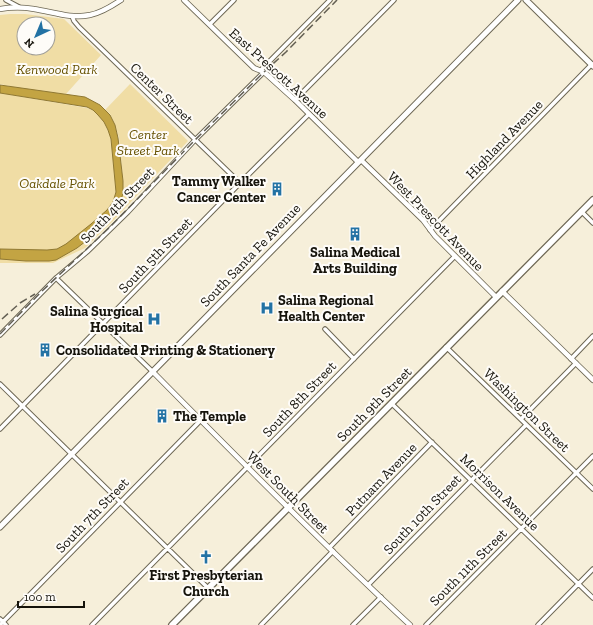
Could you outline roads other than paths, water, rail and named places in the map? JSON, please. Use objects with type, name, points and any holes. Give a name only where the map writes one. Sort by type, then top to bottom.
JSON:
[{"type":"main road","name":"South Santa Fe Avenue","points":[[0,527],[518,0]]},
{"type":"main road","points":[[526,0],[593,65]]},
{"type":"main road","name":"South 9th Street","points":[[172,625],[593,200]]},
{"type":"street","points":[[6,0],[19,7]]},
{"type":"street","points":[[0,9],[19,7],[72,16],[90,15],[121,0]]},
{"type":"street","name":"East Prescott Avenue","points":[[184,0],[254,68],[263,71],[359,161]]},
{"type":"street","points":[[210,24],[234,0]]},
{"type":"street","name":"South 4th Street","points":[[0,335],[56,278],[87,252],[128,212],[330,0]]},
{"type":"street","points":[[295,100],[394,0]]},
{"type":"street","name":"Center Street","points":[[72,16],[79,27],[240,183]]},
{"type":"street","name":"Highland Avenue","points":[[430,230],[593,65]]},
{"type":"street","name":"South 5th Street","points":[[0,430],[309,114]]},
{"type":"street","name":"West Prescott Avenue","points":[[359,161],[423,220],[435,236],[496,297]]},
{"type":"street","points":[[581,212],[593,223]]},
{"type":"street","name":"South 8th Street","points":[[92,625],[455,256]]},
{"type":"street","points":[[56,278],[153,372]]},
{"type":"street","points":[[502,291],[593,380]]},
{"type":"street","points":[[325,329],[354,359]]},
{"type":"street","points":[[571,359],[593,336]]},
{"type":"street","name":"Washington Street","points":[[446,347],[593,489]]},
{"type":"street","points":[[521,419],[576,363]]},
{"type":"street","name":"West South Street","points":[[153,372],[200,421],[331,550],[410,625]]},
{"type":"street","points":[[0,384],[208,588]]},
{"type":"street","name":"Morrison Avenue","points":[[391,403],[593,598]]},
{"type":"street","name":"South 7th Street","points":[[1,622],[200,421]]},
{"type":"street","name":"South 10th Street","points":[[368,585],[526,425]]},
{"type":"street","name":"Putnam Avenue","points":[[331,550],[432,442]]},
{"type":"street","name":"South 11th Street","points":[[426,625],[593,456]]},
{"type":"street","points":[[261,625],[331,550]]},
{"type":"street","points":[[538,625],[593,569]]},
{"type":"street","points":[[353,625],[381,597]]},
{"type":"street","points":[[1,622],[6,625]]},
{"type":"railway","points":[[0,334],[42,291],[109,228],[195,140],[286,52],[337,0]]},
{"type":"railway","points":[[2,319],[20,303],[35,294]]},
{"type":"place","name":"Tammy Walker Cancer Center","points":[[277,189]]},
{"type":"place","name":"Salina Medical Arts Building","points":[[355,234]]},
{"type":"place","name":"Salina Regional Health Center","points":[[267,308]]},
{"type":"place","name":"Salina Surgical Hospital","points":[[154,319]]},
{"type":"place","name":"Consolidated Printing & Stationery","points":[[45,350]]},
{"type":"place","name":"The Temple","points":[[162,416]]},
{"type":"place","name":"First Presbyterian Church","points":[[206,557]]},
{"type":"park label","name":"Kenwood Park","points":[[57,69]]},
{"type":"park label","name":"Center Street Park","points":[[148,142]]},
{"type":"park label","name":"Oakdale Park","points":[[57,183]]}]
